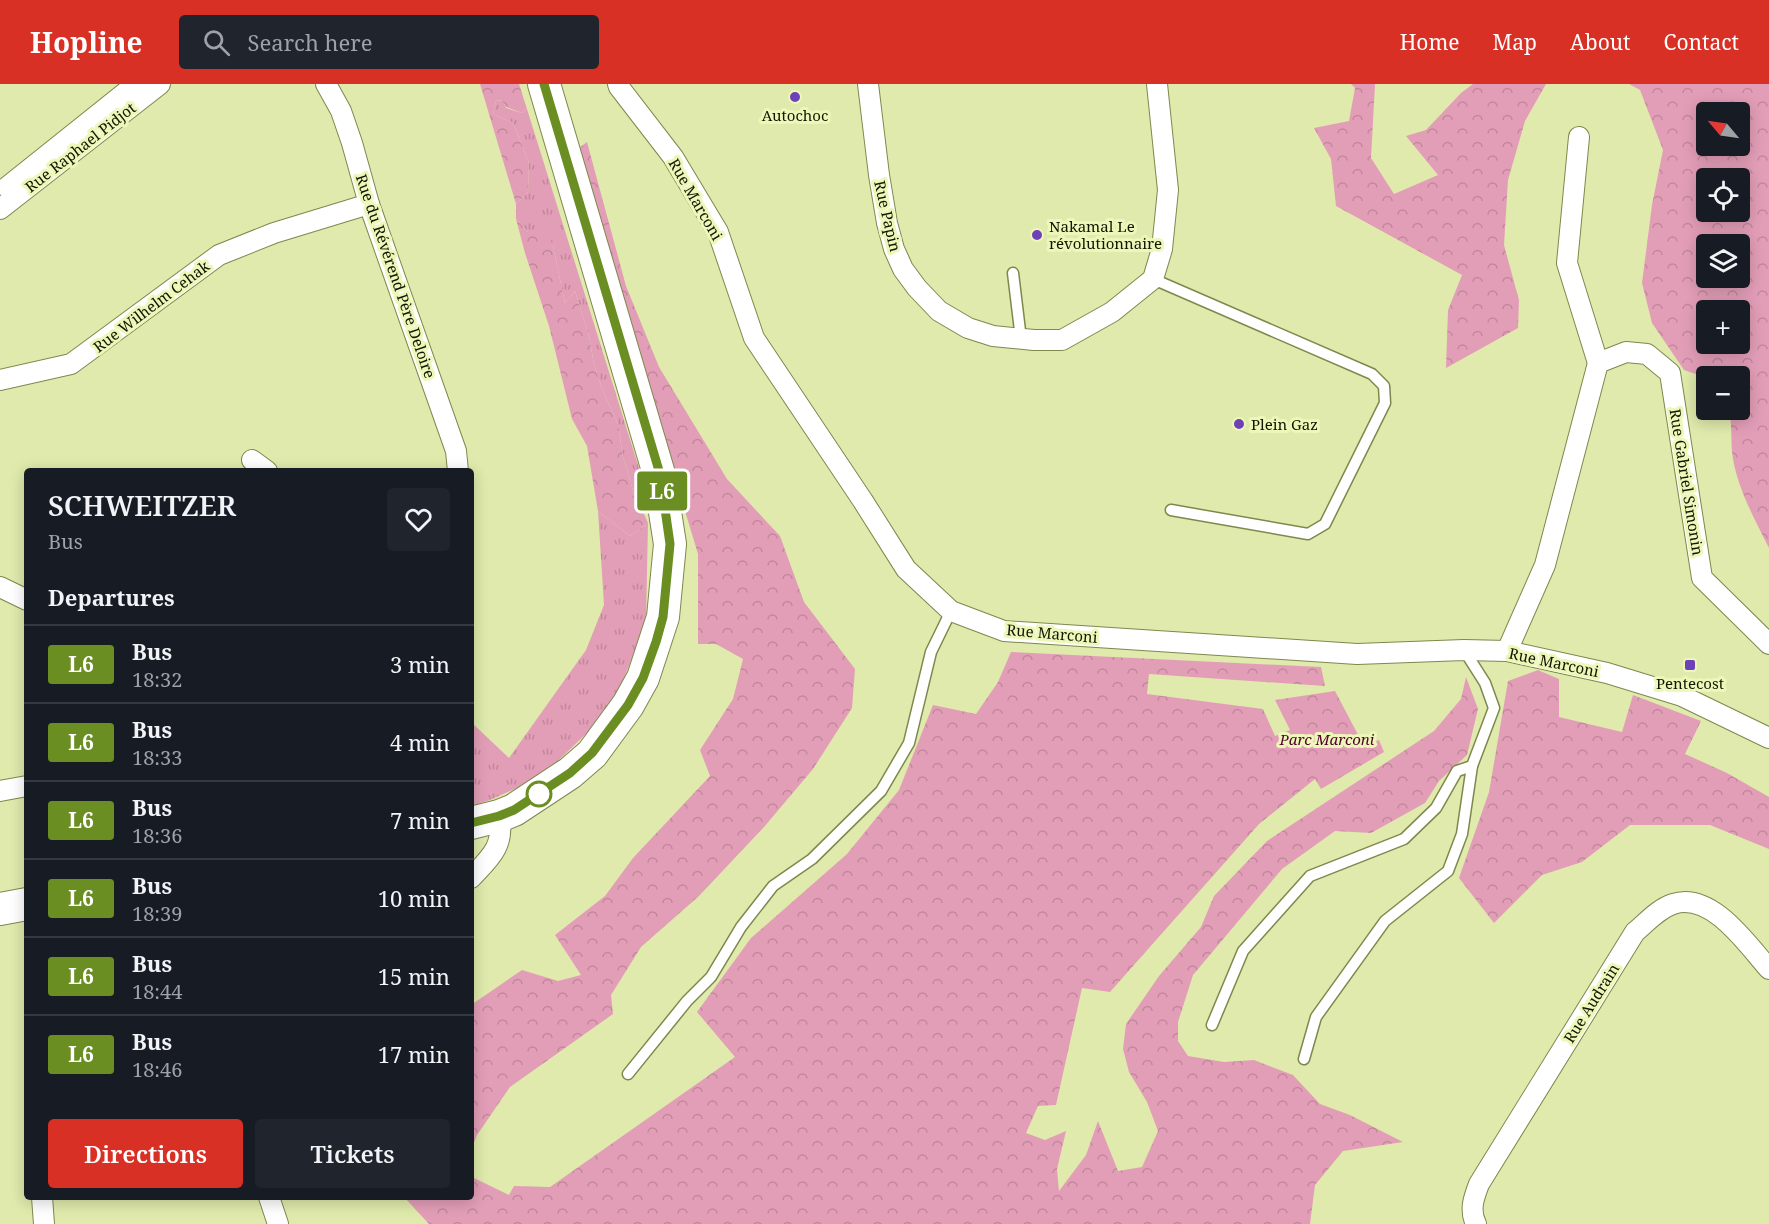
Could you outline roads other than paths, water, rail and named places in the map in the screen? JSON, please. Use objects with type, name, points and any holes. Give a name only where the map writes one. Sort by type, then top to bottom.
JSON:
[{"type":"main road","points":[[485,819],[539,795],[570,773],[592,753],[628,705],[643,678],[663,617],[670,544],[660,474],[544,84]]},
{"type":"main road","points":[[0,909],[24,905]]},
{"type":"street","name":"Rue Raphael Pidjot","points":[[0,192],[136,84]]},
{"type":"street","name":"Rue Raphael Pidjot","points":[[0,209],[160,84]]},
{"type":"street","name":"Rue du Révérend Père Deloire","points":[[326,84],[344,121],[369,204],[456,451],[458,468]]},
{"type":"street","name":"Rue Marconi","points":[[618,84],[673,157],[718,232],[754,339],[906,569],[951,611],[1004,631],[1357,654],[1464,650],[1507,651],[1607,673],[1682,696],[1769,738]]},
{"type":"street","name":"Rue Papin","points":[[868,84],[879,175],[894,249],[903,269],[939,311],[968,328],[993,336],[1062,340],[1112,312],[1153,279]]},
{"type":"street","points":[[1153,279],[1162,249],[1168,190],[1157,84]]},
{"type":"street","points":[[1507,651],[1545,565],[1598,363],[1567,262],[1579,138]]},
{"type":"street","name":"Rue Wilhelm Cehak","points":[[0,380],[71,364],[219,255],[274,233],[369,204]]},
{"type":"street","name":"Rue Gabriel Simonin","points":[[1598,363],[1626,352],[1647,354],[1670,373],[1702,578],[1769,644]]},
{"type":"street","points":[[0,587],[24,599]]},
{"type":"street","points":[[0,791],[24,787]]},
{"type":"street","points":[[474,875],[496,849],[501,831],[485,819]]},
{"type":"street","name":"Rue Audrain","points":[[1476,1224],[1472,1200],[1479,1184],[1635,932],[1658,911],[1674,904],[1694,902],[1718,914],[1769,969]]},
{"type":"street","points":[[42,1200],[44,1224]]},
{"type":"street","points":[[270,1200],[278,1224]]},
{"type":"lane","points":[[1013,273],[1021,339]]},
{"type":"lane","points":[[1153,279],[1372,374],[1384,386],[1385,403],[1325,524],[1308,534],[1171,510]]},
{"type":"lane","points":[[628,1074],[687,1000],[711,977],[741,927],[773,886],[812,859],[881,791],[909,743],[931,652],[951,611]]},
{"type":"lane","points":[[1304,1059],[1316,1017],[1386,921],[1448,871],[1462,834],[1472,766],[1494,708],[1485,683],[1464,650]]},
{"type":"lane","points":[[1212,1025],[1243,951],[1310,876],[1404,839],[1436,808],[1457,771],[1472,766]]},
{"type":"place","name":"Autochoc","points":[[795,97]]},
{"type":"place","name":"Nakamal Le révolutionnaire","points":[[1037,235]]},
{"type":"place","name":"Plein Gaz","points":[[1239,424]]},
{"type":"place","name":"Pentecost","points":[[1690,665]]},
{"type":"park label","name":"Parc Marconi","points":[[1327,739]]}]
